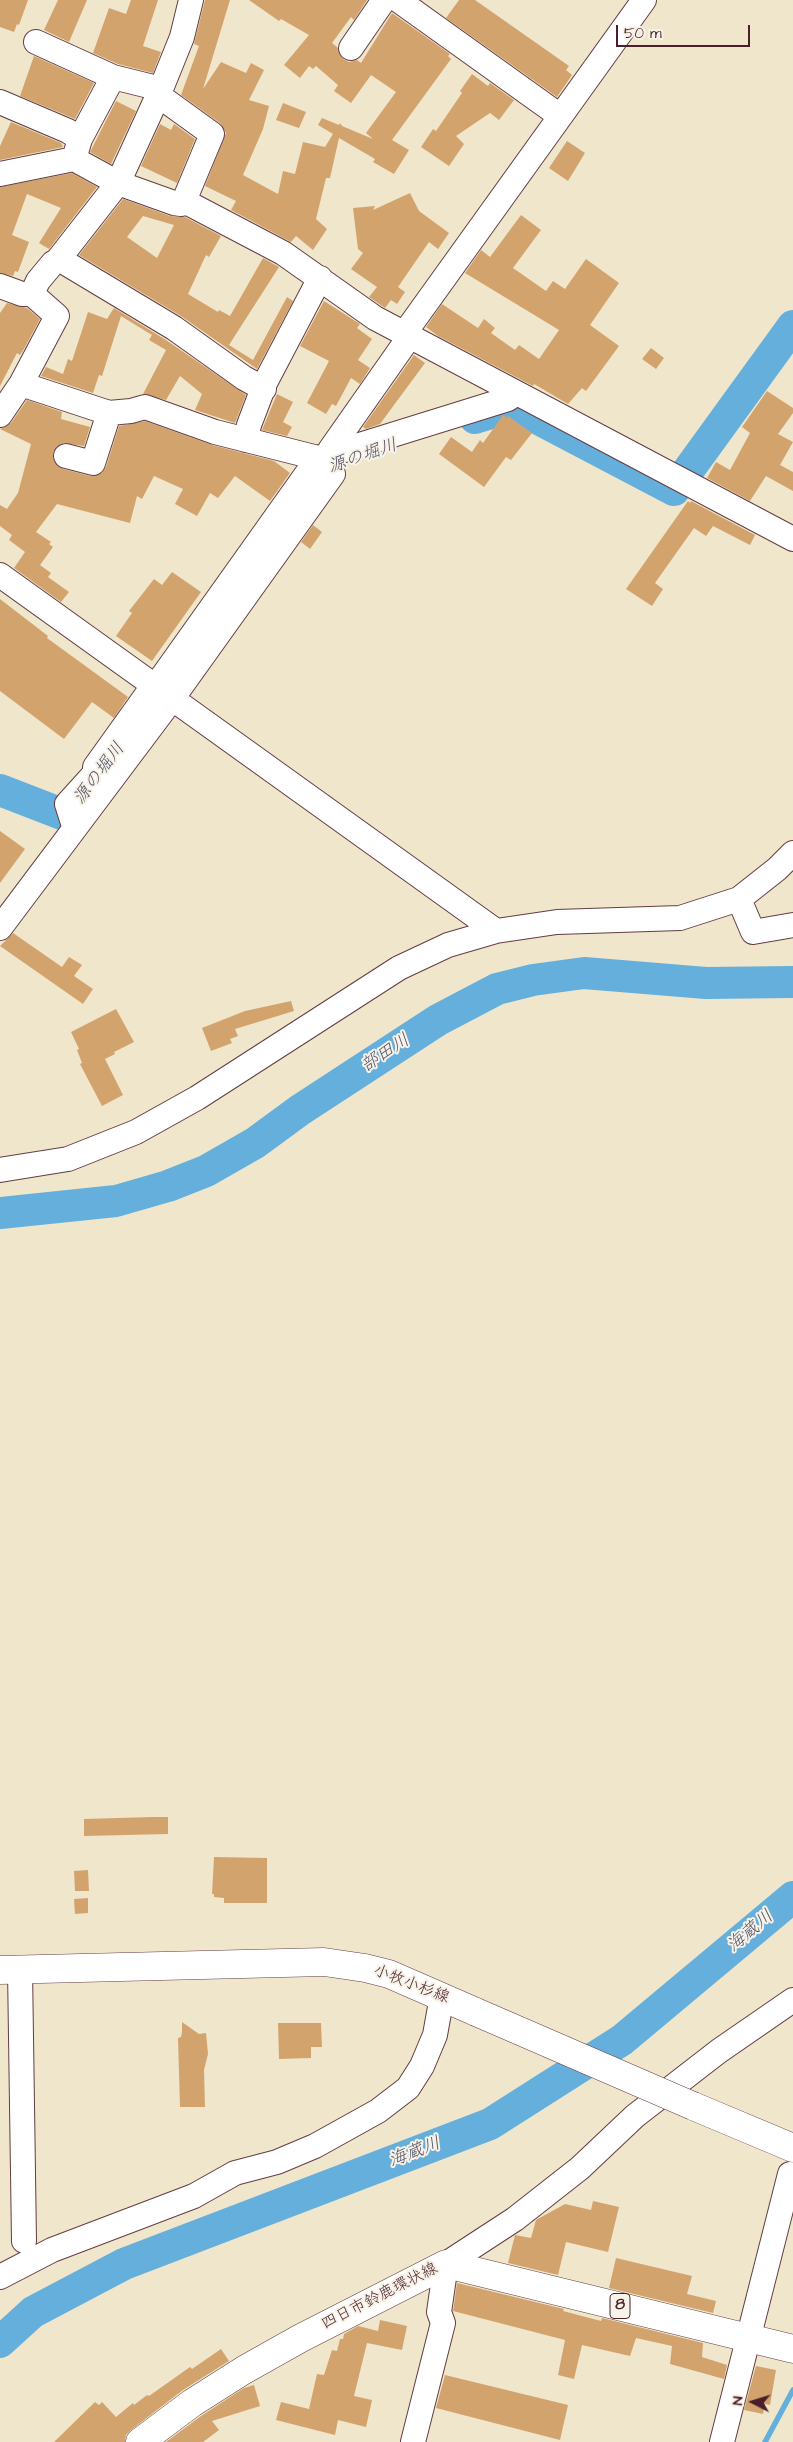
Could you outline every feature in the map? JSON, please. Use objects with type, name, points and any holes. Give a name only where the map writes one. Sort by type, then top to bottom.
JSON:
[{"type":"main road","name":"小牧小杉線","points":[[10,1970],[324,1962],[365,1968],[442,1996],[693,2106],[792,2161]]},
{"type":"main road","name":"四日市鈴鹿環状線","points":[[140,2442],[192,2403],[244,2370],[301,2338],[446,2264],[793,2349]]},
{"type":"street","points":[[32,294],[38,281],[59,259],[118,183],[160,92],[182,36],[191,0]]},
{"type":"street","points":[[351,48],[384,0]]},
{"type":"street","points":[[398,0],[560,116]]},
{"type":"street","points":[[0,928],[74,826],[161,692],[327,461],[407,335],[560,116],[644,0]]},
{"type":"street","points":[[0,102],[68,131],[77,149],[118,183],[174,203],[181,204],[184,201],[212,134],[160,92],[112,77],[36,42]]},
{"type":"street","points":[[0,174],[77,149],[112,77]]},
{"type":"street","points":[[184,201],[283,253],[375,318],[793,539]]},
{"type":"street","points":[[59,259],[174,328],[244,378],[264,388]]},
{"type":"street","points":[[246,440],[249,425],[264,388],[320,278]]},
{"type":"street","points":[[0,286],[22,294],[32,294],[57,316],[20,384],[0,415]]},
{"type":"street","points":[[20,384],[109,413],[131,411],[145,407],[215,432],[327,461],[508,398],[516,393]]},
{"type":"street","points":[[66,456],[93,463],[109,413]]},
{"type":"street","points":[[0,575],[496,931]]},
{"type":"street","points":[[74,826],[67,804],[96,772],[95,767],[161,692]]},
{"type":"street","points":[[0,1170],[68,1159],[136,1132],[196,1098],[400,968],[448,945],[496,931],[557,922],[680,918],[739,899],[777,869],[793,853]]},
{"type":"street","points":[[739,899],[753,932],[793,925]]},
{"type":"street","points":[[10,1970],[24,2241]]},
{"type":"street","points":[[0,2278],[52,2250],[194,2196],[235,2173],[277,2162],[315,2146],[378,2111],[408,2088],[422,2066],[435,2035],[442,1996]]},
{"type":"street","points":[[413,2442],[443,2323],[439,2312],[446,2264],[515,2219],[580,2168],[635,2116],[719,2051],[793,2000]]},
{"type":"street","points":[[722,2442],[792,2161]]},
{"type":"building","points":[[0,0],[28,0],[19,25],[17,24],[14,32],[0,27]]},
{"type":"building","points":[[58,0],[87,0],[69,42],[44,30]]},
{"type":"building","points":[[131,0],[158,0],[143,46],[161,52],[153,73],[118,64],[93,53],[109,8],[126,14]]},
{"type":"building","points":[[205,0],[230,0],[203,89],[221,62],[246,73],[251,63],[264,70],[249,100],[269,106],[263,129],[243,175],[278,194],[283,171],[295,174],[303,142],[325,147],[333,134],[318,125],[322,118],[339,125],[340,123],[342,126],[373,139],[366,133],[396,92],[371,75],[351,103],[334,91],[338,85],[316,66],[313,69],[309,66],[300,78],[284,65],[309,35],[281,19],[279,21],[249,0],[367,0],[354,20],[351,17],[332,43],[337,47],[343,59],[349,62],[357,60],[361,63],[392,13],[450,54],[448,56],[451,59],[392,140],[409,150],[394,174],[373,162],[375,159],[339,138],[330,178],[326,178],[316,219],[327,229],[313,250],[296,236],[291,242],[231,210],[236,201],[205,186],[226,133],[220,123],[181,95],[199,46],[194,44]]},
{"type":"building","points":[[459,0],[475,0],[569,66],[566,70],[572,75],[557,97],[446,18]]},
{"type":"building","points":[[34,56],[94,83],[75,119],[20,96]]},
{"type":"building","points":[[472,74],[488,86],[490,83],[514,100],[499,120],[490,113],[456,136],[464,144],[449,166],[421,147],[433,129],[436,131],[462,93],[460,91]]},
{"type":"building","points":[[116,101],[136,111],[111,164],[90,152]]},
{"type":"building","points":[[283,103],[306,112],[299,128],[276,120]]},
{"type":"building","points":[[11,122],[61,143],[63,147],[0,160],[0,146]]},
{"type":"building","points":[[160,124],[171,130],[174,124],[195,139],[177,183],[141,166]]},
{"type":"building","points":[[567,141],[585,153],[568,181],[549,168]]},
{"type":"building","points":[[72,173],[97,187],[49,249],[39,243],[61,208],[27,194],[12,235],[29,242],[18,272],[15,271],[13,276],[0,273],[0,187]]},
{"type":"building","points":[[410,193],[419,211],[449,233],[438,249],[429,242],[398,287],[405,292],[397,304],[391,300],[385,308],[369,297],[377,287],[351,269],[363,253],[358,249],[353,208],[375,206],[373,210]]},
{"type":"building","points":[[123,199],[170,216],[185,217],[221,236],[209,257],[206,255],[188,294],[218,312],[219,310],[230,316],[263,258],[279,267],[229,345],[253,360],[287,297],[293,301],[257,369],[181,316],[79,255]],"holes":[[[143,216],[174,225],[157,258],[127,237]]]},
{"type":"building","points":[[521,215],[541,230],[513,268],[546,291],[553,281],[565,289],[586,259],[619,283],[590,325],[619,346],[586,391],[582,388],[568,404],[534,384],[533,386],[438,336],[426,327],[442,304],[478,328],[484,319],[495,328],[491,333],[515,350],[519,345],[539,359],[559,330],[465,273],[481,250],[490,257]]},
{"type":"building","points":[[324,301],[360,324],[357,328],[372,339],[358,360],[370,368],[360,384],[351,378],[336,406],[332,404],[326,414],[307,403],[329,361],[300,346]]},
{"type":"building","points":[[7,303],[27,308],[40,319],[20,355],[17,353],[0,386],[0,313]]},
{"type":"building","points":[[114,308],[166,340],[246,395],[235,423],[195,410],[202,394],[180,376],[166,400],[143,394],[166,350],[149,340],[152,335],[121,316],[102,376],[99,375],[93,393],[41,376],[46,367],[63,374],[68,359],[72,361],[88,312],[107,319]]},
{"type":"building","points":[[651,348],[664,358],[656,369],[642,359]]},
{"type":"building","points":[[414,355],[425,363],[380,424],[366,429],[363,427]]},
{"type":"building","points":[[767,391],[793,408],[793,413],[778,434],[793,442],[780,465],[793,472],[793,491],[766,476],[750,501],[707,478],[716,462],[730,470],[750,433],[742,427]]},
{"type":"building","points":[[277,394],[293,402],[283,422],[292,427],[287,436],[262,430]]},
{"type":"building","points":[[27,400],[62,412],[61,419],[90,427],[84,446],[63,443],[56,447],[53,453],[53,460],[63,469],[90,476],[102,473],[106,467],[119,426],[145,421],[212,445],[274,461],[290,473],[270,501],[235,476],[218,498],[210,493],[197,516],[175,504],[183,489],[154,476],[142,499],[137,496],[130,523],[57,504],[36,532],[51,542],[49,544],[53,547],[40,565],[51,573],[48,577],[69,592],[61,602],[14,568],[25,552],[9,540],[12,535],[0,526],[0,505],[7,509],[18,493],[31,444],[0,429],[11,423]]},
{"type":"building","points":[[503,415],[507,418],[508,416],[532,433],[511,460],[506,457],[484,487],[439,454],[451,437],[472,452],[480,440],[483,443]]},
{"type":"building","points":[[688,501],[755,535],[750,545],[713,526],[706,536],[694,528],[655,583],[663,589],[652,606],[626,589]]},
{"type":"building","points":[[313,525],[322,532],[310,549],[301,542]]},
{"type":"building","points":[[172,572],[201,592],[152,661],[116,636],[132,613],[129,611],[154,579],[162,585]]},
{"type":"building","points":[[0,599],[48,636],[47,638],[128,697],[114,718],[92,702],[64,739],[0,691]]},
{"type":"building","points":[[0,831],[25,849],[0,883]]},
{"type":"building","points":[[13,933],[62,967],[69,957],[82,965],[74,976],[93,989],[83,1004],[0,946]]},
{"type":"building","points":[[291,1001],[294,1011],[235,1029],[238,1036],[230,1039],[232,1043],[211,1051],[202,1028],[245,1011]]},
{"type":"building","points":[[116,1009],[134,1042],[105,1059],[123,1095],[102,1106],[80,1064],[82,1063],[77,1050],[79,1049],[71,1032]]},
{"type":"building","points":[[168,1817],[168,1834],[84,1836],[84,1819]]},
{"type":"building","points":[[214,1857],[267,1858],[267,1903],[224,1903],[224,1898],[214,1897],[214,1894],[212,1894]]},
{"type":"building","points":[[88,1870],[89,1891],[75,1891],[74,1871]]},
{"type":"building","points":[[88,1898],[88,1913],[75,1914],[74,1899]]},
{"type":"building","points":[[182,2022],[199,2034],[206,2033],[208,2054],[204,2070],[205,2107],[180,2107],[178,2038],[181,2037]]},
{"type":"building","points":[[278,2023],[321,2023],[322,2047],[311,2047],[311,2058],[279,2059]]},
{"type":"building","points":[[593,2201],[619,2207],[608,2252],[566,2242],[558,2275],[508,2263],[515,2235],[531,2238],[536,2220],[565,2204],[591,2210]]},
{"type":"building","points":[[616,2258],[692,2276],[687,2294],[716,2301],[713,2313],[609,2288]]},
{"type":"building","points":[[457,2283],[564,2309],[563,2311],[601,2321],[602,2318],[703,2343],[702,2357],[727,2365],[724,2379],[670,2364],[672,2346],[636,2338],[630,2356],[582,2345],[574,2379],[558,2375],[565,2340],[453,2311]]},
{"type":"building","points":[[380,2320],[407,2326],[402,2350],[367,2343],[354,2396],[372,2400],[366,2427],[338,2420],[335,2435],[276,2420],[281,2402],[309,2409],[317,2374],[324,2375],[332,2350],[337,2351],[340,2339],[343,2339],[344,2334],[358,2326],[378,2331]]},
{"type":"building","points":[[221,2349],[229,2361],[183,2390],[131,2430],[126,2435],[125,2442],[54,2442],[95,2402],[99,2405],[102,2402],[116,2417],[133,2403],[134,2405],[147,2395],[149,2396],[190,2367],[192,2369]]},
{"type":"building","points":[[756,2366],[776,2370],[770,2405],[765,2404],[763,2414],[744,2410]]},
{"type":"building","points":[[445,2375],[568,2405],[560,2440],[436,2408]]},
{"type":"building","points":[[254,2385],[260,2406],[212,2421],[219,2430],[203,2442],[166,2442],[244,2388]]},
{"type":"waterway","name":"源の堀川","points":[[475,418],[514,406],[674,490],[793,326]]},
{"type":"waterway","name":"源の堀川","points":[[0,790],[62,814],[76,809],[91,790]]},
{"type":"waterway","name":"部田川","points":[[0,1213],[116,1201],[168,1186],[206,1171],[255,1143],[300,1110],[438,1020],[497,989],[533,980],[584,973],[706,983],[793,982]]},
{"type":"waterway","name":"海蔵川","points":[[0,2342],[33,2312],[124,2264],[490,2124],[622,2040],[793,1897]]},
{"type":"waterway","points":[[765,2442],[793,2390]]}]
